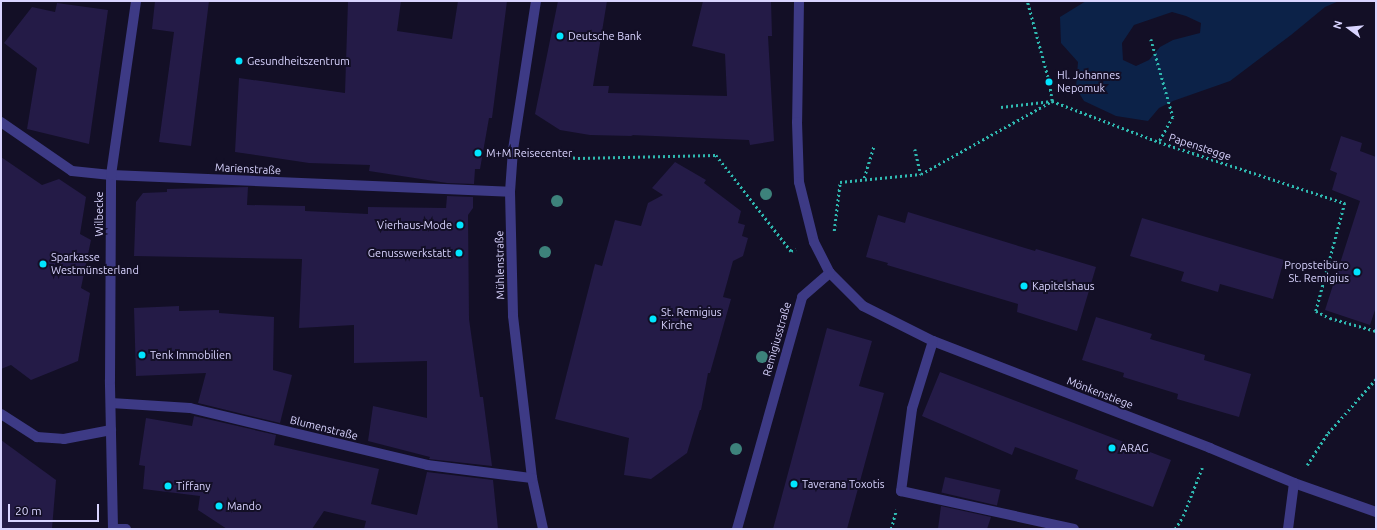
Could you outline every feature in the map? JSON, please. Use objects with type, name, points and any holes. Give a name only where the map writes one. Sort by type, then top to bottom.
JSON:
[{"type":"street","name":"Wilbecke","points":[[113,529],[111,430],[111,175],[136,1]]},
{"type":"street","name":"Mühlenstraße","points":[[536,1],[513,150],[510,192],[513,316],[532,478],[543,529]]},
{"type":"street","points":[[799,1],[797,122],[799,182],[814,242],[830,272]]},
{"type":"street","name":"Marienstraße","points":[[1,122],[72,171],[111,175],[510,192]]},
{"type":"street","name":"Mönkenstiege","points":[[830,272],[863,306],[933,341],[1210,448],[1294,483],[1376,512]]},
{"type":"street","name":"Remigiusstraße","points":[[737,529],[802,297],[830,272]]},
{"type":"street","points":[[933,341],[912,409],[901,491],[1074,529]]},
{"type":"street","name":"Blumenstraße","points":[[111,403],[190,408],[427,465],[532,478]]},
{"type":"street","points":[[1,414],[37,436],[64,439],[111,430]]},
{"type":"street","points":[[1288,529],[1294,483]]},
{"type":"street","points":[[113,529],[126,529]]},
{"type":"path","points":[[1027,1],[1049,82],[1052,101]]},
{"type":"path","points":[[1150,39],[1172,108],[1173,117],[1159,142]]},
{"type":"path","points":[[513,150],[578,158],[716,154],[791,251],[834,232],[840,182],[864,178],[921,174],[1052,101]]},
{"type":"path","points":[[1001,107],[1052,101]]},
{"type":"path","name":"Papenstegge","points":[[1052,101],[1159,142],[1345,203],[1316,311],[1330,318],[1376,331]]},
{"type":"path","points":[[864,178],[874,145]]},
{"type":"path","points":[[915,149],[921,174]]},
{"type":"path","points":[[1294,483],[1328,433],[1376,379]]},
{"type":"path","points":[[1174,529],[1183,516],[1210,448]]},
{"type":"water","points":[[1086,1],[1339,1],[1325,7],[1230,81],[1173,101],[1159,108],[1148,121],[1116,116],[1084,101],[1076,88],[1078,62],[1061,43],[1060,17]],"holes":[[[1172,12],[1186,16],[1201,23],[1200,33],[1173,40],[1160,47],[1149,60],[1136,66],[1123,60],[1122,43],[1134,25]]]},
{"type":"building","points":[[155,1],[209,1],[191,146],[159,142],[174,32],[152,29]]},
{"type":"building","points":[[348,1],[401,1],[397,31],[452,39],[458,1],[507,1],[492,118],[489,118],[480,169],[475,169],[474,184],[447,183],[369,171],[370,165],[309,163],[235,152],[239,78],[345,93]]},
{"type":"building","points":[[558,1],[607,1],[593,86],[609,86],[608,93],[727,96],[725,54],[692,46],[703,1],[771,1],[772,36],[768,36],[774,141],[750,145],[749,140],[631,135],[633,136],[590,135],[560,130],[535,114]]},
{"type":"building","points":[[57,3],[108,10],[89,144],[27,129],[37,68],[4,43],[32,7],[55,12]]},
{"type":"building","points":[[1341,136],[1362,143],[1360,151],[1376,157],[1376,307],[1370,325],[1325,310],[1360,201],[1332,190],[1337,173],[1330,170]]},
{"type":"building","name":"Sparkasse Westmünsterland","points":[[1,157],[42,185],[59,179],[86,197],[80,234],[91,240],[81,288],[90,293],[78,361],[31,380],[11,365],[1,369]]},
{"type":"building","name":"St. Remigius Kirche","points":[[675,162],[706,180],[704,183],[741,211],[738,223],[745,225],[742,236],[748,238],[743,256],[733,261],[723,297],[731,299],[710,373],[708,373],[701,410],[687,453],[651,479],[624,475],[629,438],[555,419],[595,264],[602,266],[615,220],[641,226],[648,203],[663,195],[652,188]]},
{"type":"building","points":[[248,187],[247,205],[305,206],[305,211],[368,214],[368,207],[446,208],[447,196],[473,197],[473,208],[468,215],[469,319],[480,397],[483,397],[492,466],[429,459],[430,457],[368,441],[373,406],[427,418],[427,361],[354,363],[354,325],[299,328],[302,259],[134,256],[136,202],[143,193],[167,192],[167,189]]},
{"type":"building","name":"Kapitelshaus","points":[[908,212],[1035,251],[1036,249],[1096,267],[1077,331],[1017,312],[1018,304],[887,265],[888,263],[866,257],[878,215],[905,223]]},
{"type":"building","points":[[1142,218],[1284,260],[1273,299],[1220,284],[1218,292],[1181,281],[1184,272],[1130,256]]},
{"type":"building","points":[[179,306],[179,311],[219,310],[219,313],[274,317],[273,370],[292,375],[280,423],[198,403],[206,373],[136,376],[134,308]]},
{"type":"building","points":[[1096,317],[1152,334],[1150,339],[1205,355],[1204,360],[1251,374],[1239,417],[1177,399],[1178,394],[1123,377],[1124,373],[1082,360]]},
{"type":"building","points":[[827,328],[872,341],[859,386],[884,393],[847,529],[773,529]]},
{"type":"building","points":[[940,372],[1171,460],[1153,507],[1075,479],[1078,470],[1015,447],[1012,455],[922,416]]},
{"type":"building","points":[[194,416],[276,435],[274,445],[379,469],[371,504],[417,515],[427,472],[493,480],[498,529],[364,529],[366,521],[324,511],[312,529],[227,529],[198,510],[200,496],[143,489],[145,466],[139,465],[146,418],[192,426]]},
{"type":"building","points":[[1,440],[56,480],[52,529],[1,529]]},
{"type":"building","points":[[945,477],[1001,490],[997,505],[941,493]]},
{"type":"building","points":[[941,506],[991,517],[987,529],[938,529]]},
{"type":"place","name":"Deutsche Bank","points":[[560,36]]},
{"type":"place","name":"Gesundheitszentrum","points":[[239,61]]},
{"type":"place","name":"Hl. Johannes Nepomuk","points":[[1049,82]]},
{"type":"place","name":"M+M Reisecenter","points":[[478,153]]},
{"type":"place","name":"Vierhaus-Mode","points":[[460,225]]},
{"type":"place","name":"Genusswerkstatt","points":[[459,253]]},
{"type":"place","name":"Sparkasse Westmünsterland","points":[[43,264]]},
{"type":"place","name":"Propsteibüro St. Remigius","points":[[1357,272]]},
{"type":"place","name":"Kapitelshaus","points":[[1024,286]]},
{"type":"place","name":"St. Remigius Kirche","points":[[653,319]]},
{"type":"place","name":"Tenk Immobilien","points":[[142,355]]},
{"type":"place","name":"ARAG","points":[[1112,448]]},
{"type":"place","name":"Taverana Toxotis","points":[[794,484]]},
{"type":"place","name":"Tiffany","points":[[168,486]]},
{"type":"place","name":"Mando","points":[[219,506]]}]
